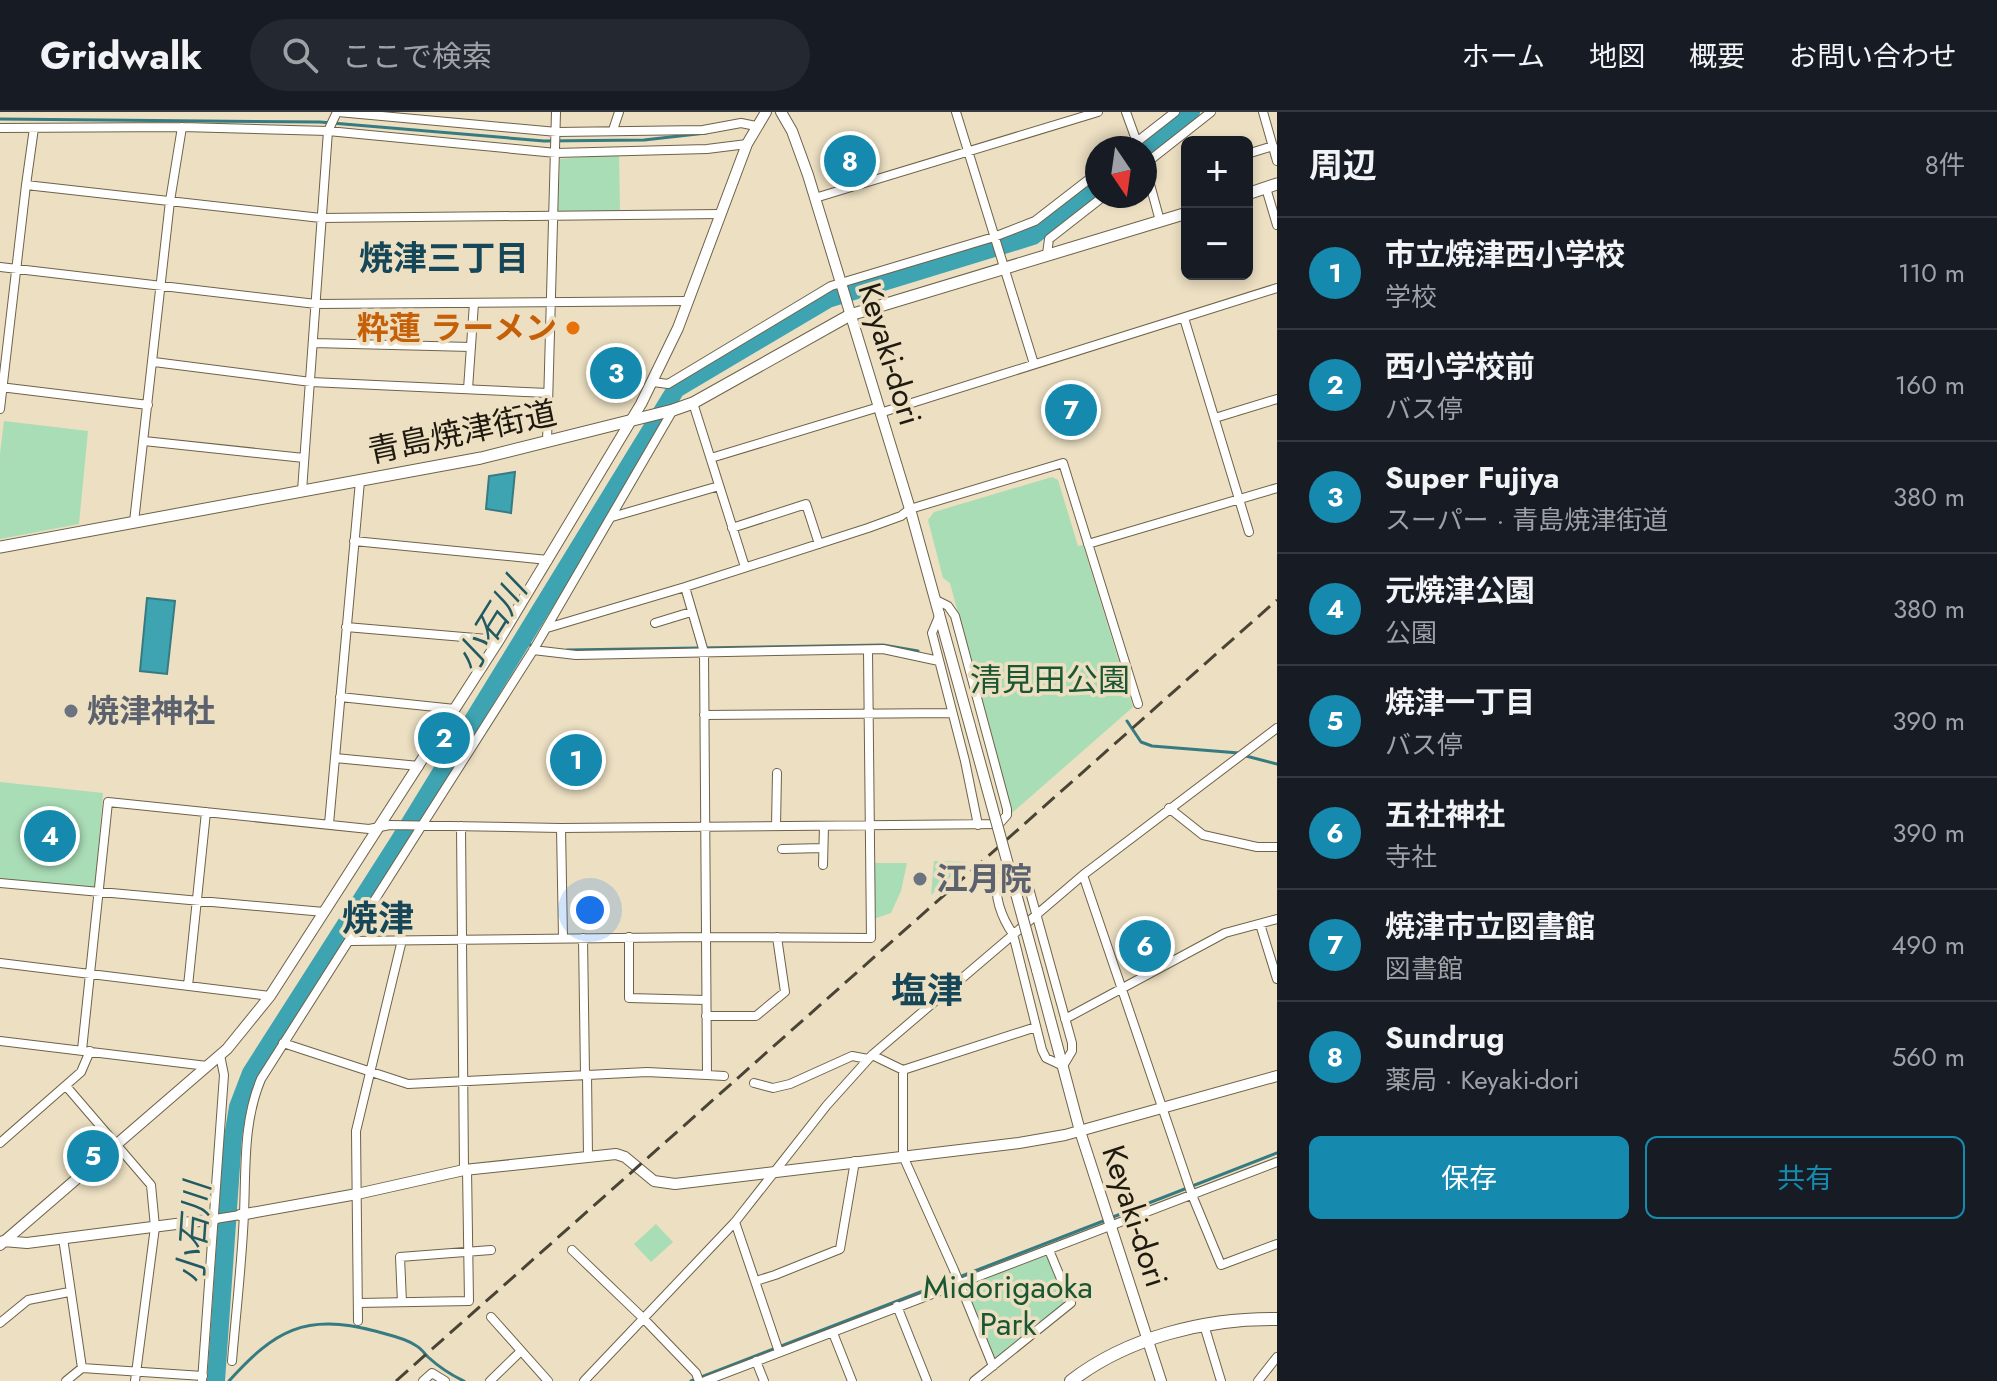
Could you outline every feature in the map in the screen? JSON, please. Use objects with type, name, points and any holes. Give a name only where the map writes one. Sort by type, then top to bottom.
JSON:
[{"type":"main road","name":"青島焼津街道","points":[[0,547],[481,458],[646,418],[693,403],[850,315],[1001,262],[1047,254],[1181,215]]},
{"type":"main road","points":[[1071,1381],[1115,1355],[1148,1341],[1228,1320],[1277,1319]]},
{"type":"street","points":[[547,442],[556,112]]},
{"type":"street","points":[[613,130],[619,112]]},
{"type":"street","points":[[1,1242],[220,1055],[270,996],[499,640],[653,382],[688,301],[747,144],[766,112]]},
{"type":"street","name":"Keyaki-dori","points":[[781,112],[800,150],[910,509],[1080,1131],[1161,1381]]},
{"type":"street","points":[[956,112],[1034,364]]},
{"type":"street","points":[[815,198],[1098,112]]},
{"type":"street","points":[[1126,112],[1132,136]]},
{"type":"street","points":[[1147,136],[1175,112]]},
{"type":"street","points":[[1157,155],[1211,112]]},
{"type":"street","points":[[1263,112],[1277,161]]},
{"type":"street","points":[[302,491],[329,129],[337,113],[557,133],[703,130],[741,123],[756,126]]},
{"type":"street","points":[[134,522],[163,285],[170,201],[182,127]]},
{"type":"street","points":[[0,128],[329,129],[556,150],[721,148],[747,144]]},
{"type":"street","points":[[0,409],[34,128]]},
{"type":"street","points":[[1253,152],[1273,146]]},
{"type":"street","points":[[653,382],[668,384],[738,339],[831,286],[994,237],[1035,221],[1085,182]]},
{"type":"street","points":[[26,185],[321,218],[721,214]]},
{"type":"street","points":[[1272,186],[1277,225]]},
{"type":"street","points":[[1047,254],[1049,239],[1089,208]]},
{"type":"street","points":[[1157,208],[1160,221]]},
{"type":"street","points":[[0,267],[316,304],[688,301]]},
{"type":"street","points":[[711,458],[1034,364],[1277,288]]},
{"type":"street","points":[[468,389],[474,303]]},
{"type":"street","points":[[1184,318],[1249,532]]},
{"type":"street","points":[[313,343],[471,347]]},
{"type":"street","points":[[154,362],[311,382],[548,393]]},
{"type":"street","points":[[1,387],[148,405]]},
{"type":"street","points":[[1215,418],[1277,399]]},
{"type":"street","points":[[693,403],[745,567]]},
{"type":"street","points":[[232,1361],[245,1153],[252,1103],[261,1079],[535,648],[673,410]]},
{"type":"street","points":[[144,441],[304,458]]},
{"type":"street","points":[[547,628],[685,587],[868,528],[901,516],[910,509],[1063,463],[1138,704]]},
{"type":"street","points":[[329,824],[360,481]]},
{"type":"street","points":[[612,517],[719,486]]},
{"type":"street","points":[[1088,544],[1277,488]]},
{"type":"street","points":[[732,528],[806,504],[819,544]]},
{"type":"street","points":[[354,541],[548,560]]},
{"type":"street","points":[[685,587],[703,649],[707,1075]]},
{"type":"street","points":[[0,1143],[81,1072],[86,1051],[89,973],[108,802],[369,829],[395,825],[561,828],[999,824],[1007,815],[1007,809],[955,616],[948,606],[936,600]]},
{"type":"street","points":[[655,623],[691,612]]},
{"type":"street","points":[[940,614],[932,633],[978,825]]},
{"type":"street","points":[[346,627],[499,640]]},
{"type":"street","points":[[535,648],[576,655],[703,649],[868,650],[902,652],[939,661]]},
{"type":"street","points":[[349,941],[871,938],[868,650]]},
{"type":"street","points":[[340,697],[455,709]]},
{"type":"street","points":[[704,715],[952,713]]},
{"type":"street","points":[[584,1381],[735,1222],[818,1116],[870,1057],[1083,875],[1277,728]]},
{"type":"street","points":[[335,758],[419,766]]},
{"type":"street","points":[[776,826],[777,773]]},
{"type":"street","points":[[1169,808],[1203,835],[1257,847],[1277,847]]},
{"type":"street","points":[[188,986],[206,812]]},
{"type":"street","points":[[358,1303],[469,1301],[461,826]]},
{"type":"street","points":[[823,865],[824,826]]},
{"type":"street","points":[[561,828],[563,938]]},
{"type":"street","points":[[782,849],[823,848]]},
{"type":"street","points":[[1014,872],[1024,876],[1073,1048],[1063,1066],[1044,1054],[1013,934],[1005,922],[997,891],[1000,877],[1014,872]]},
{"type":"street","points":[[1083,875],[1190,1190],[1221,1265],[1277,1244]]},
{"type":"street","points":[[0,883],[324,912]]},
{"type":"street","points":[[1065,1019],[1213,939],[1277,919]]},
{"type":"street","points":[[1260,924],[1277,979]]},
{"type":"street","points":[[629,937],[629,998],[706,1000]]},
{"type":"street","points":[[706,1016],[756,1016],[785,992],[777,937]]},
{"type":"street","points":[[583,938],[588,1157]]},
{"type":"street","points":[[358,1321],[356,1131],[402,940]]},
{"type":"street","points":[[0,963],[270,996]]},
{"type":"street","points":[[754,1083],[773,1088],[822,1071],[852,1056],[870,1057],[903,1070],[1036,1027]]},
{"type":"street","points":[[0,1041],[207,1066]]},
{"type":"street","points":[[283,1043],[408,1084],[647,1072],[724,1076]]},
{"type":"street","points":[[66,1381],[82,1368],[135,1376],[203,1378],[224,1075],[220,1055]]},
{"type":"street","points":[[903,1070],[903,1156],[993,1366]]},
{"type":"street","points":[[1,1242],[27,1243],[214,1219],[357,1194],[466,1170],[616,1154],[625,1157],[647,1177],[666,1184],[1019,1143],[1080,1131],[1277,1076]]},
{"type":"street","points":[[66,1086],[151,1185],[155,1227],[135,1376]]},
{"type":"street","points":[[756,1281],[840,1249],[855,1161]]},
{"type":"street","points":[[705,1381],[1111,1226],[1190,1190],[1277,1162]]},
{"type":"street","points":[[735,1222],[779,1352]]},
{"type":"street","points":[[63,1238],[82,1368]]},
{"type":"street","points":[[402,1302],[400,1257],[491,1250]]},
{"type":"street","points":[[572,1250],[644,1319],[696,1373],[699,1381]]},
{"type":"street","points":[[974,1381],[1071,1303],[1049,1250]]},
{"type":"street","points":[[0,1323],[28,1300],[69,1292]]},
{"type":"street","points":[[897,1306],[927,1381]]},
{"type":"street","points":[[491,1317],[548,1381]]},
{"type":"street","points":[[1204,1325],[1221,1381]]},
{"type":"street","points":[[833,1333],[852,1381]]},
{"type":"street","points":[[490,1381],[521,1351]]},
{"type":"street","points":[[1258,1381],[1277,1357]]},
{"type":"street","points":[[756,1361],[764,1381]]},
{"type":"street","points":[[423,1381],[432,1373],[445,1381]]},
{"type":"green space","points":[[619,154],[620,212],[558,210],[560,159]]},
{"type":"green space","points":[[4,421],[88,431],[79,524],[0,539],[0,454]]},
{"type":"green space","name":"清見田公園","points":[[1052,477],[1058,480],[1078,546],[1083,545],[1133,707],[1012,813],[950,583],[943,578],[928,520],[934,512]]},
{"type":"green space","points":[[0,782],[103,793],[95,888],[0,879]]},
{"type":"green space","points":[[934,861],[967,862],[931,895]]},
{"type":"green space","points":[[873,863],[907,863],[901,891],[891,913],[874,919]]},
{"type":"green space","points":[[656,1224],[673,1242],[651,1262],[634,1244]]},
{"type":"green space","name":"Midorigaoka Park","points":[[1045,1256],[1049,1258],[1064,1297],[1063,1304],[996,1357],[992,1355],[967,1290],[969,1285]]},
{"type":"water","points":[[515,472],[511,513],[486,509],[489,476]]},
{"type":"water","points":[[147,598],[175,601],[167,674],[140,671]]},
{"type":"waterway","name":"小石川","points":[[1157,139],[1191,112]]},
{"type":"waterway","points":[[0,119],[320,122],[544,141],[644,140],[706,133]]},
{"type":"waterway","name":"小石川","points":[[216,1381],[233,1137],[238,1107],[251,1073],[399,841],[676,389],[828,299],[1033,236],[1085,195]]},
{"type":"waterway","points":[[522,643],[536,646]]},
{"type":"waterway","points":[[567,650],[883,645],[918,651]]},
{"type":"waterway","points":[[1127,721],[1141,742],[1152,746],[1239,753]]},
{"type":"waterway","points":[[1246,756],[1277,764]]},
{"type":"waterway","points":[[1113,1217],[1277,1153]]},
{"type":"waterway","points":[[691,1381],[1106,1220]]},
{"type":"waterway","points":[[229,1381],[261,1349],[277,1338],[310,1325],[329,1324],[351,1326],[406,1340],[464,1381]]},
{"type":"railway","points":[[396,1381],[1277,600]]},
{"type":"place","name":"Sundrug","points":[[850,161]]},
{"type":"place","name":"粋蓮 ラーメン","points":[[573,328]]},
{"type":"place","name":"Super Fujiya","points":[[616,373]]},
{"type":"place","name":"焼津市立図書館","points":[[1071,410]]},
{"type":"place","name":"焼津神社","points":[[71,711]]},
{"type":"place","name":"西小学校前","points":[[444,738]]},
{"type":"place","name":"市立焼津西小学校","points":[[576,760]]},
{"type":"place","name":"元焼津公園","points":[[50,836]]},
{"type":"place","name":"江月院","points":[[920,879]]},
{"type":"place","name":"五社神社","points":[[1145,946]]},
{"type":"place","name":"焼津一丁目","points":[[93,1156]]},
{"type":"district","name":"焼津三丁目","points":[[444,258]]},
{"type":"district","name":"焼津","points":[[378,918]]},
{"type":"district","name":"塩津","points":[[927,990]]}]
